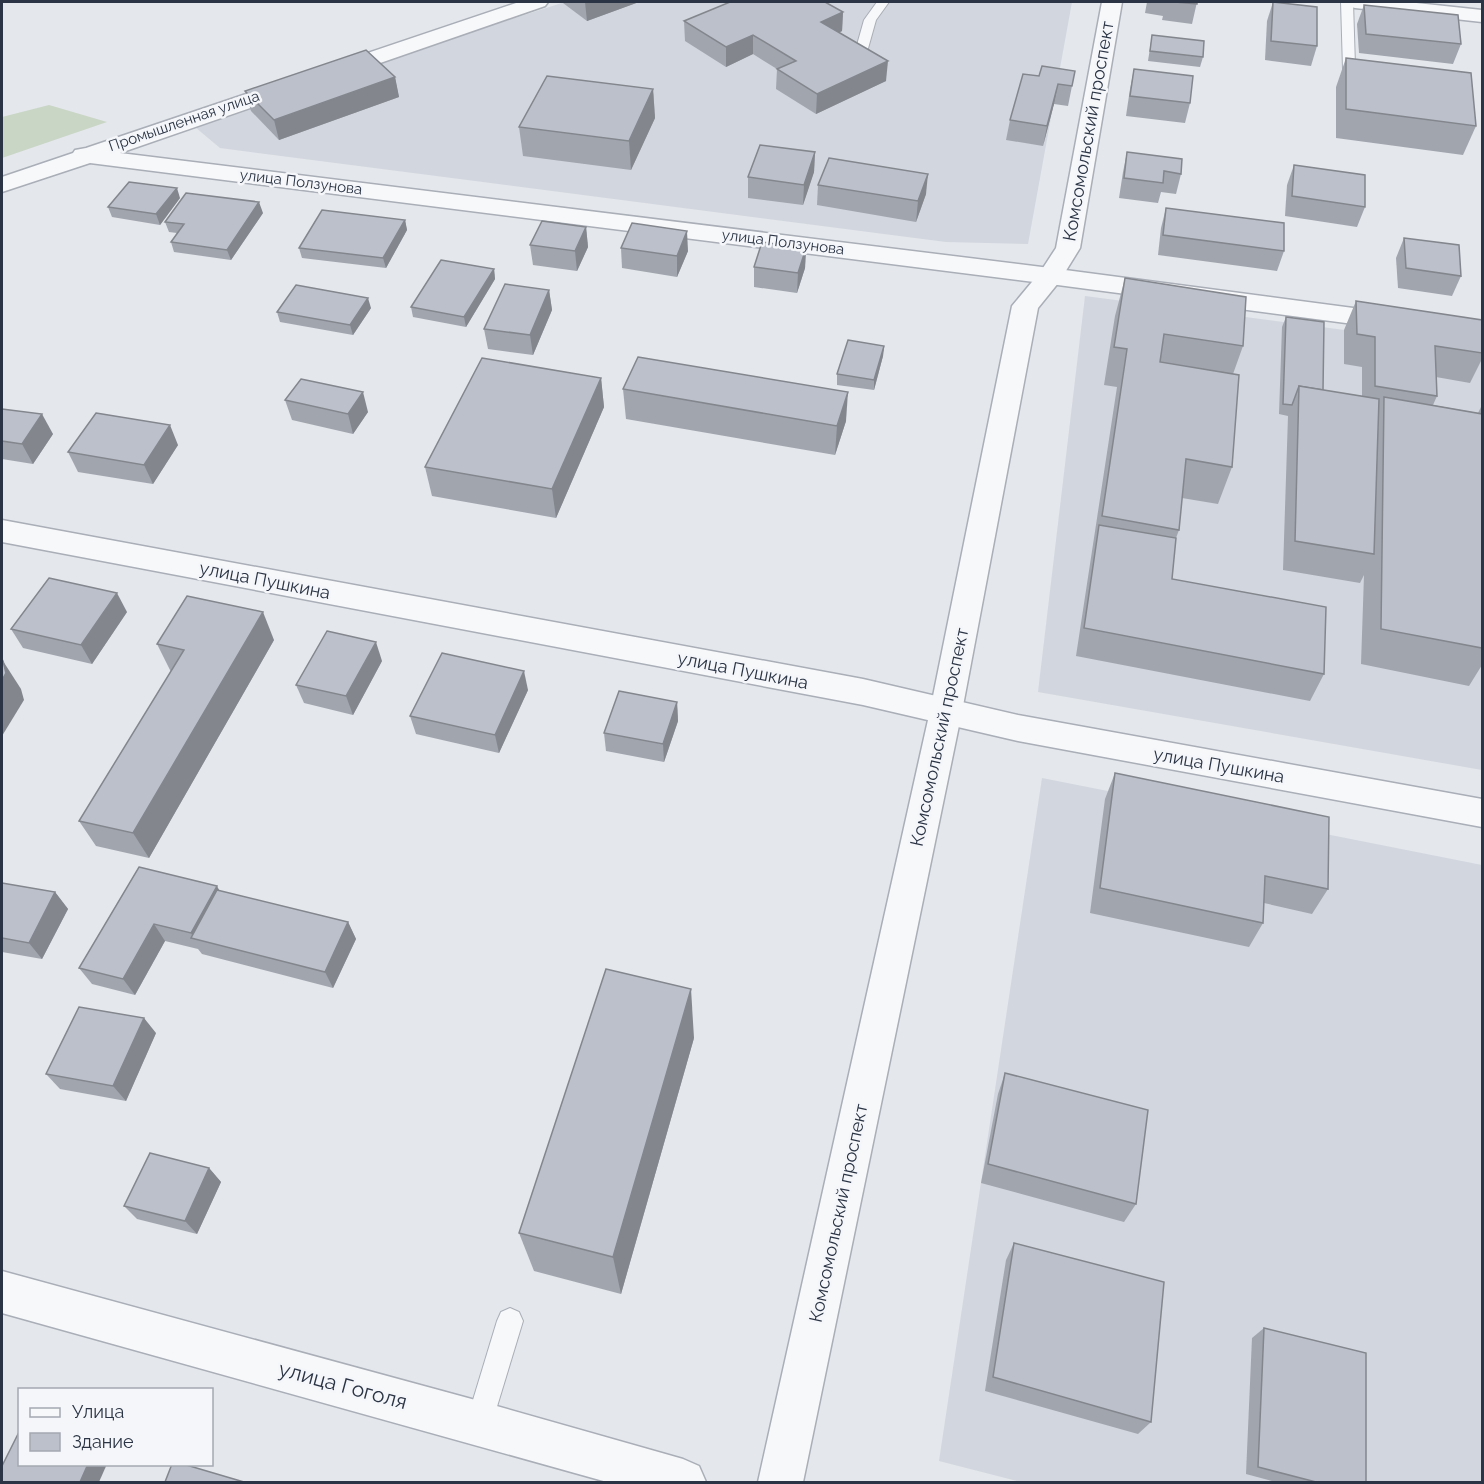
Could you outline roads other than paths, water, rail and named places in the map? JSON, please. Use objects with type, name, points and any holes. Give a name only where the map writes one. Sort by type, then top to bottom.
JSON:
[{"type":"street","name":"Промышленная улица","points":[[2,184],[538,2]]},
{"type":"street","name":"Комсомольский проспект","points":[[780,1482],[946,711],[1025,306],[1050,276],[1068,248],[1112,2]]},
{"type":"street","points":[[1355,2],[1482,16]]},
{"type":"street","name":"улица Ползунова","points":[[83,155],[1050,276],[1482,333]]},
{"type":"street","name":"улица Пушкина","points":[[2,531],[851,690],[1018,728],[1482,813]]},
{"type":"street","name":"улица Гоголя","points":[[2,1292],[480,1423],[682,1482]]},
{"type":"lane","points":[[861,52],[870,20],[883,2]]},
{"type":"lane","points":[[1347,2],[1349,69],[1372,71]]},
{"type":"lane","points":[[480,1423],[510,1321]]}]
